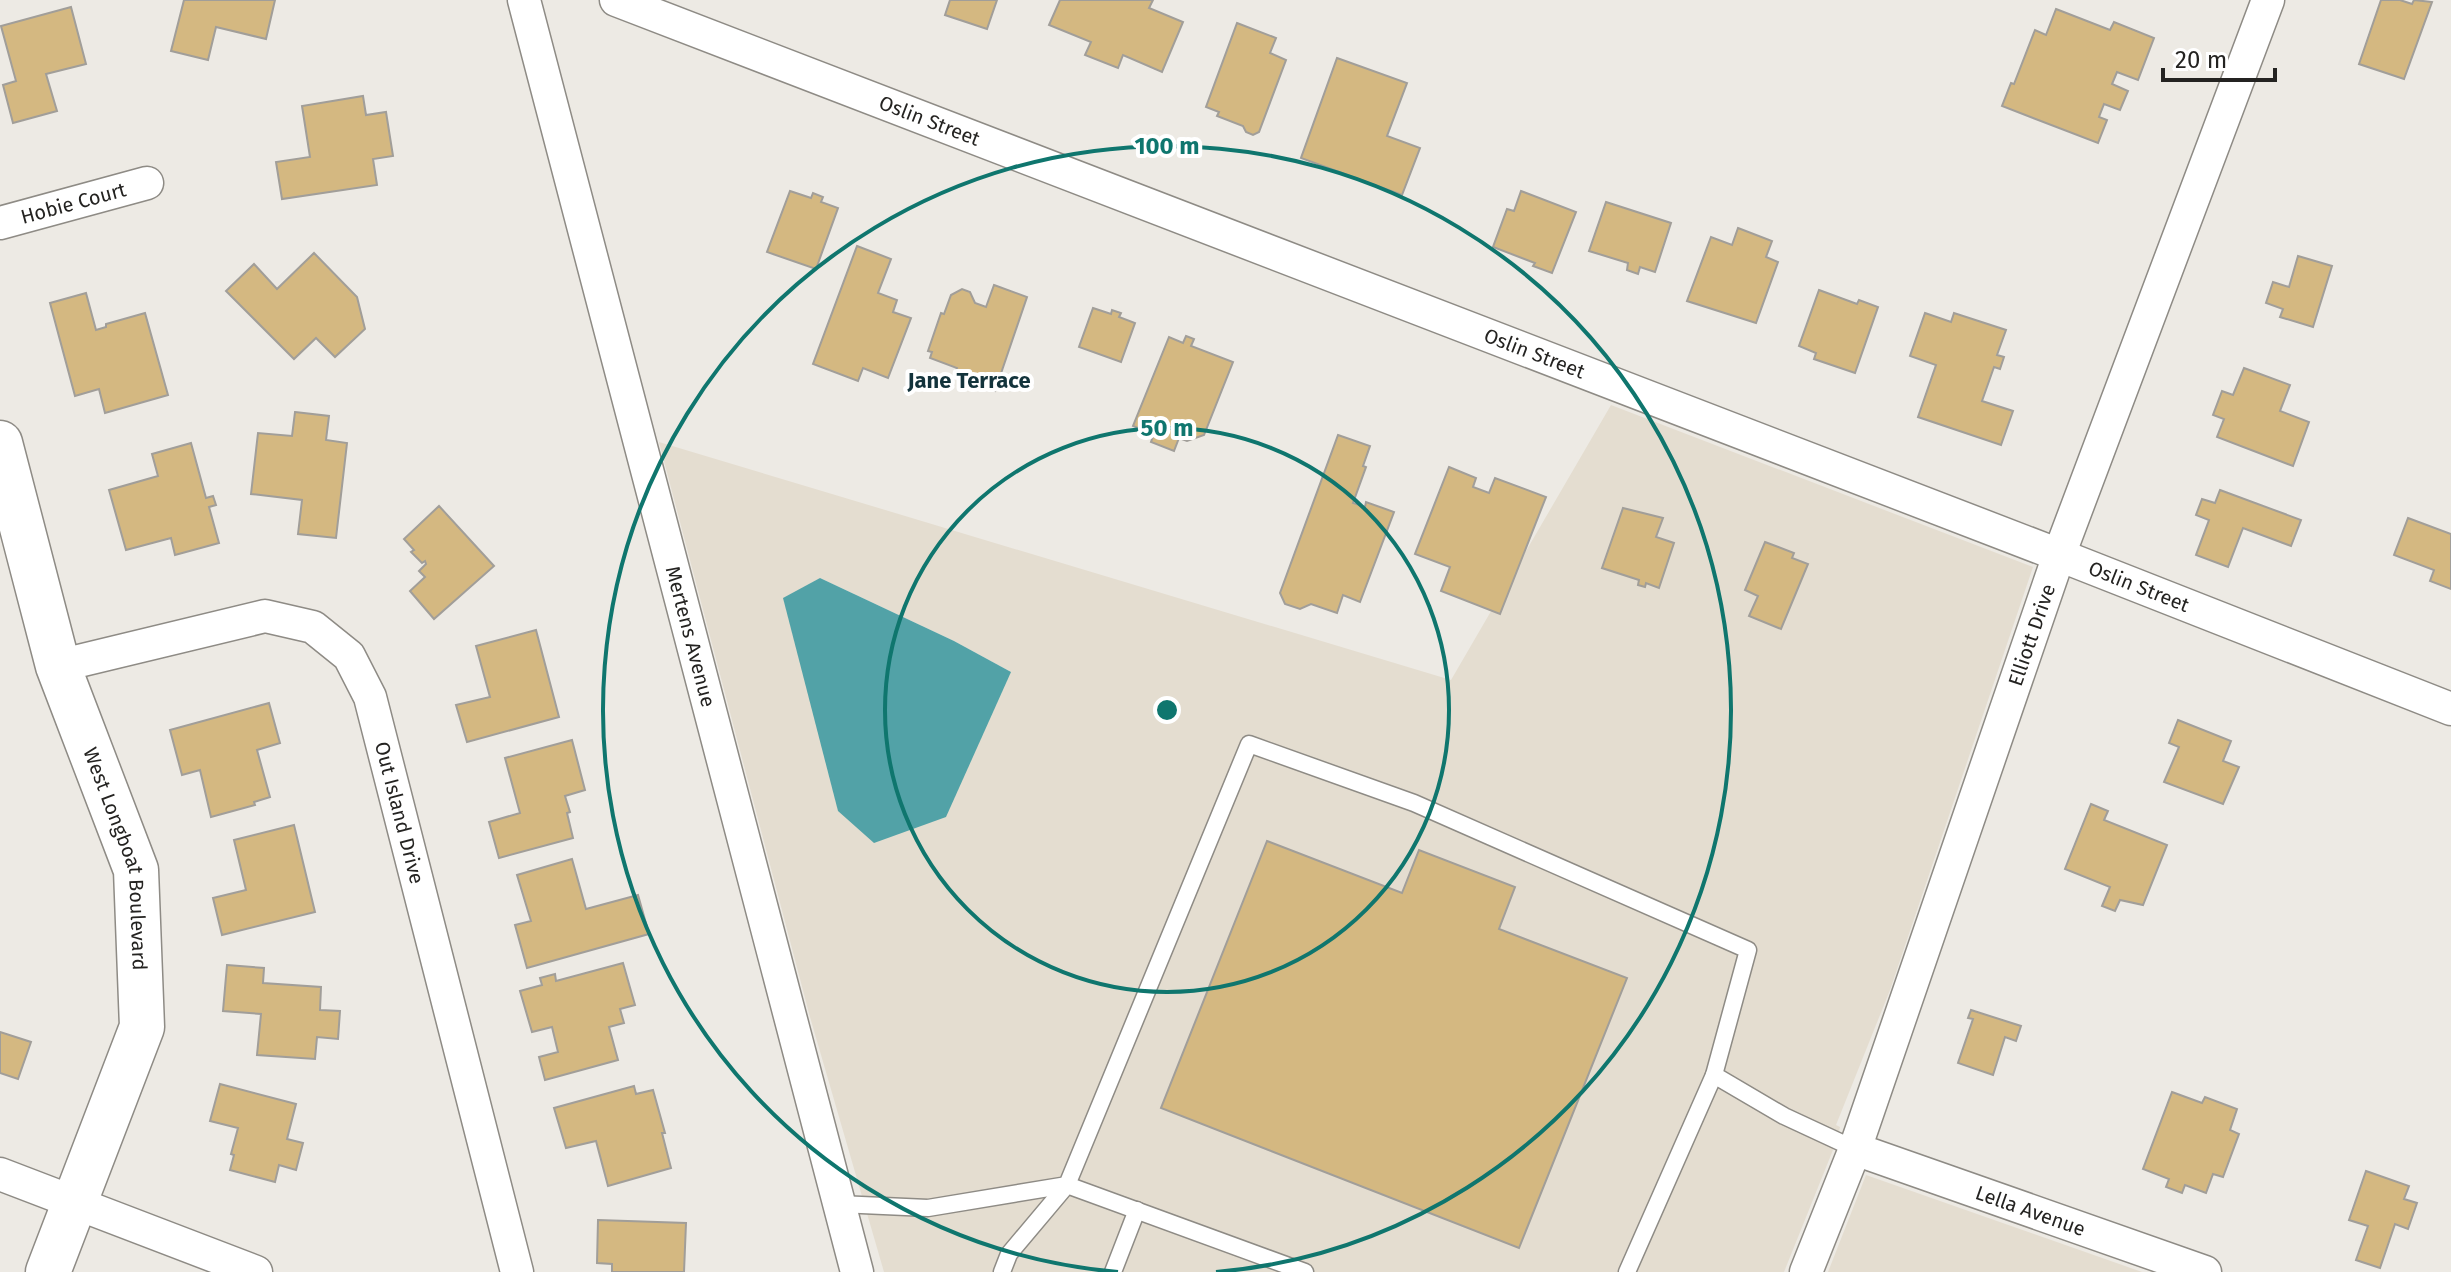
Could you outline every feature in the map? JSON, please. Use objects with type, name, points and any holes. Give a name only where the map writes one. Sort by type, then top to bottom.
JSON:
[{"type":"street","name":"Mertens Avenue","points":[[524,0],[857,1272]]},
{"type":"street","name":"Oslin Street","points":[[616,0],[2451,709]]},
{"type":"street","name":"Elliott Drive","points":[[1806,1272],[1855,1149],[2059,555],[2268,0]]},
{"type":"street","name":"Hobie Court","points":[[0,223],[147,183]]},
{"type":"street","name":"West Longboat Boulevard","points":[[0,443],[58,666],[136,870],[142,1027],[48,1272]]},
{"type":"street","name":"Out Island Drive","points":[[58,666],[265,616],[313,627],[349,656],[370,697],[517,1272]]},
{"type":"street","name":"Lella Avenue","points":[[1855,1149],[2205,1272]]},
{"type":"street","points":[[0,1174],[256,1272]]},
{"type":"lane","points":[[1002,1272],[1009,1254],[1067,1185],[1249,744],[1414,803],[1748,950],[1714,1075],[1627,1272]]},
{"type":"lane","points":[[1714,1075],[1784,1116],[1855,1149]]},
{"type":"lane","points":[[839,1204],[928,1208],[1067,1185],[1305,1272]]},
{"type":"lane","points":[[1113,1272],[1137,1210]]},
{"type":"shaded area","points":[[1611,405],[2033,567],[1890,990],[1836,1125],[1840,1127],[1837,1140],[1784,1272],[884,1272],[810,1017],[659,442],[1451,680]],"holes":[[[820,578],[954,641],[1011,672],[784,599]]]},
{"type":"shaded area","points":[[1866,1175],[2142,1272],[1828,1272]]},
{"type":"water","points":[[820,578],[954,641],[1011,672],[946,817],[874,843],[838,811],[783,598]]},
{"type":"building","points":[[184,0],[275,0],[266,39],[216,27],[208,60],[171,51]]},
{"type":"building","points":[[950,0],[997,0],[987,29],[945,15]]},
{"type":"building","points":[[1060,0],[1153,0],[1149,8],[1183,22],[1162,72],[1123,55],[1118,68],[1085,55],[1091,42],[1049,25]]},
{"type":"building","points":[[2381,0],[2400,0],[2412,4],[2414,0],[2432,2],[2404,79],[2359,64]]},
{"type":"building","points":[[71,7],[86,64],[46,74],[57,111],[13,123],[3,85],[16,81],[1,26]]},
{"type":"building","points":[[2056,9],[2110,30],[2114,22],[2154,38],[2138,80],[2117,72],[2112,84],[2128,91],[2120,110],[2104,104],[2099,117],[2107,120],[2098,143],[2002,106],[2035,30],[2046,35]]},
{"type":"building","points":[[1237,23],[1276,38],[1270,53],[1286,60],[1259,132],[1253,135],[1246,132],[1243,126],[1217,116],[1219,112],[1206,107]]},
{"type":"building","points":[[1337,58],[1407,83],[1387,136],[1420,148],[1402,195],[1301,158]]},
{"type":"building","points":[[363,96],[366,115],[386,112],[393,156],[373,159],[377,185],[282,199],[276,162],[310,157],[302,106]]},
{"type":"building","points":[[790,191],[811,198],[813,193],[823,197],[821,202],[838,208],[816,269],[767,252]]},
{"type":"building","points":[[1521,191],[1576,212],[1552,273],[1493,247],[1507,209],[1514,211]]},
{"type":"building","points":[[1606,202],[1671,223],[1655,272],[1640,267],[1638,274],[1627,270],[1628,263],[1589,251]]},
{"type":"building","points":[[1738,228],[1772,241],[1766,257],[1778,262],[1756,323],[1687,301],[1711,237],[1732,245]]},
{"type":"building","points":[[857,246],[891,259],[878,293],[897,300],[893,312],[911,318],[888,378],[863,368],[858,381],[813,364]]},
{"type":"building","points":[[314,253],[357,297],[365,329],[335,357],[316,338],[294,359],[226,291],[254,264],[277,289]]},
{"type":"building","points":[[2298,256],[2332,266],[2313,327],[2280,317],[2283,309],[2266,303],[2273,282],[2289,287]]},
{"type":"building","points":[[994,285],[1027,297],[995,391],[954,377],[957,368],[930,358],[932,352],[928,351],[941,313],[944,314],[951,295],[962,289],[970,292],[975,303],[986,307]]},
{"type":"building","points":[[1819,290],[1857,304],[1859,300],[1878,307],[1855,373],[1814,359],[1816,353],[1799,346]]},
{"type":"building","points":[[86,293],[96,330],[145,313],[168,395],[105,413],[99,389],[75,396],[50,303]]},
{"type":"building","points":[[1093,308],[1111,314],[1112,310],[1121,313],[1119,317],[1135,323],[1121,362],[1079,347]]},
{"type":"building","points":[[1925,313],[1951,322],[1954,313],[2006,330],[1997,355],[2004,357],[2000,369],[1994,367],[1982,401],[2013,411],[2001,445],[1918,417],[1936,365],[1910,356]]},
{"type":"building","points":[[1186,336],[1194,339],[1191,346],[1233,362],[1204,435],[1187,441],[1179,438],[1174,451],[1151,442],[1154,434],[1133,426],[1169,337],[1183,343]]},
{"type":"building","points":[[2244,368],[2290,385],[2280,411],[2309,422],[2293,466],[2217,437],[2224,419],[2213,415],[2222,391],[2233,395]]},
{"type":"building","points":[[295,412],[329,416],[326,440],[347,443],[336,538],[298,534],[302,500],[251,494],[258,433],[292,436]]},
{"type":"building","points":[[1338,435],[1370,446],[1353,503],[1365,507],[1366,502],[1394,512],[1360,602],[1343,595],[1337,613],[1311,604],[1300,609],[1285,604],[1280,593]]},
{"type":"building","points":[[191,443],[206,498],[213,496],[216,505],[209,507],[219,543],[175,555],[171,538],[126,550],[109,490],[158,476],[152,454]]},
{"type":"building","points":[[1449,467],[1476,478],[1473,487],[1489,493],[1495,478],[1546,497],[1500,614],[1441,591],[1450,567],[1415,554]]},
{"type":"building","points":[[2220,490],[2301,520],[2291,546],[2243,528],[2228,567],[2196,555],[2209,520],[2196,515],[2202,499],[2215,503]]},
{"type":"building","points":[[439,506],[494,566],[434,619],[410,591],[425,577],[419,571],[426,564],[411,552],[414,550],[404,539]]},
{"type":"building","points":[[1623,508],[1663,518],[1656,537],[1674,543],[1659,588],[1646,583],[1645,587],[1638,585],[1639,580],[1602,568]]},
{"type":"building","points":[[2408,518],[2451,534],[2451,589],[2430,581],[2434,570],[2394,555]]},
{"type":"building","points":[[1765,542],[1794,553],[1792,558],[1808,564],[1781,629],[1749,616],[1758,596],[1745,590]]},
{"type":"building","points":[[536,630],[559,717],[467,742],[456,705],[490,697],[476,646]]},
{"type":"building","points":[[269,703],[280,743],[257,750],[270,797],[254,802],[255,805],[211,817],[200,770],[182,775],[170,730]]},
{"type":"building","points":[[2178,720],[2231,741],[2223,761],[2239,767],[2223,804],[2164,782],[2179,747],[2169,743]]},
{"type":"building","points":[[572,740],[585,790],[565,796],[573,838],[499,858],[489,822],[520,813],[505,758]]},
{"type":"building","points":[[2091,804],[2108,811],[2104,820],[2167,845],[2143,905],[2120,900],[2115,911],[2102,906],[2110,887],[2065,869]]},
{"type":"building","points":[[294,825],[315,912],[222,935],[213,898],[246,890],[234,840]]},
{"type":"building","points":[[1267,841],[1402,893],[1419,850],[1515,887],[1499,929],[1627,978],[1519,1248],[1161,1108]]},
{"type":"building","points":[[572,859],[586,909],[638,895],[649,934],[527,968],[515,925],[531,921],[517,875]]},
{"type":"building","points":[[623,963],[635,1005],[620,1009],[624,1023],[609,1027],[618,1060],[545,1080],[539,1057],[558,1052],[552,1027],[532,1032],[520,991],[542,985],[540,978],[555,974],[556,981]]},
{"type":"building","points":[[227,965],[264,968],[263,983],[321,987],[320,1010],[340,1011],[338,1039],[317,1037],[315,1059],[257,1055],[261,1014],[223,1011]]},
{"type":"building","points":[[1971,1010],[2021,1026],[2016,1041],[2005,1037],[1993,1075],[1958,1063],[1973,1019],[1968,1018]]},
{"type":"building","points":[[0,1032],[31,1042],[18,1079],[0,1073]]},
{"type":"building","points":[[220,1084],[296,1104],[287,1139],[303,1143],[296,1170],[279,1165],[275,1182],[230,1170],[238,1128],[210,1121]]},
{"type":"building","points":[[634,1086],[636,1094],[653,1090],[671,1168],[608,1186],[596,1141],[566,1148],[554,1108]]},
{"type":"building","points":[[2172,1092],[2202,1103],[2205,1097],[2237,1109],[2230,1130],[2239,1134],[2223,1177],[2213,1174],[2206,1193],[2185,1185],[2182,1193],[2166,1187],[2169,1179],[2143,1169]]},
{"type":"building","points":[[2366,1171],[2409,1186],[2404,1199],[2417,1203],[2408,1229],[2395,1224],[2380,1268],[2356,1260],[2368,1226],[2349,1220]]},
{"type":"building","points":[[598,1220],[686,1223],[684,1272],[612,1272],[612,1264],[597,1263]]},
{"type":"district","name":"Jane Terrace","points":[[969,380]]}]
